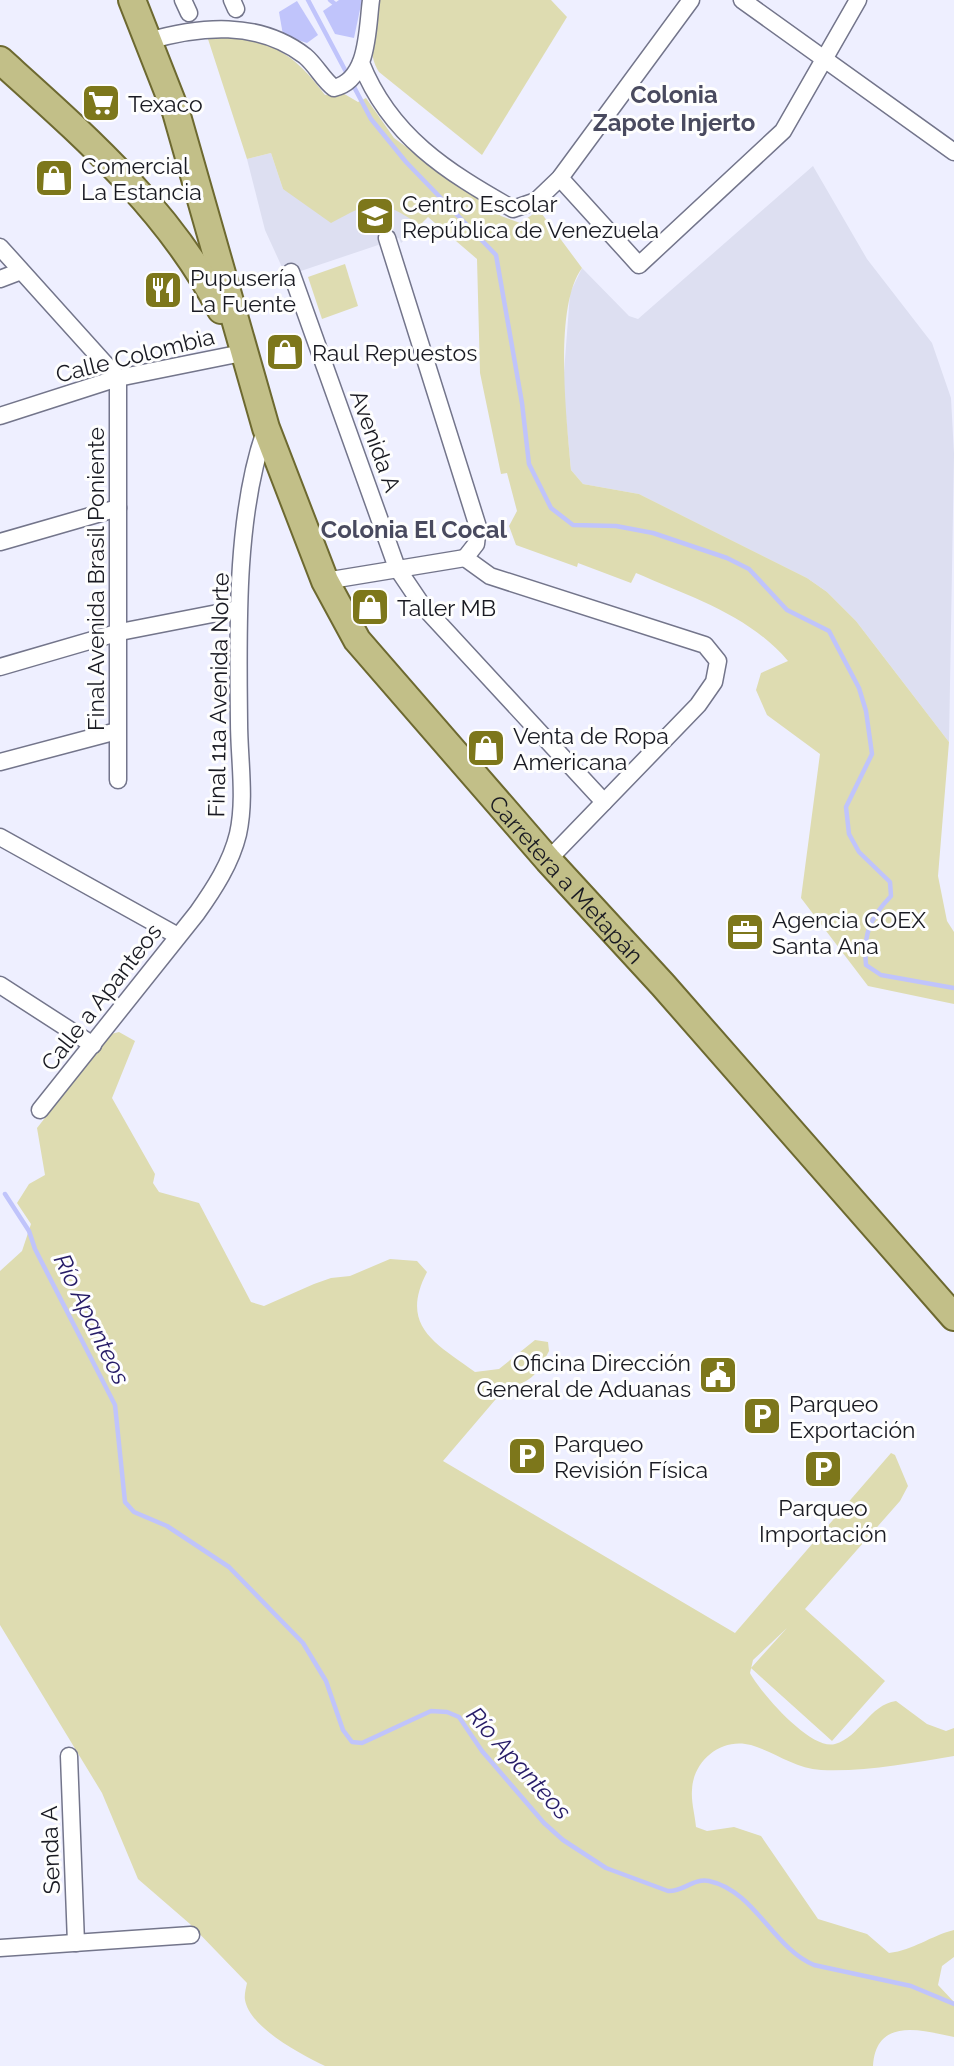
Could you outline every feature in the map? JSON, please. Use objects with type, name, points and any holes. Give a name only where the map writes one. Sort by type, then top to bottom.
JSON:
[{"type":"main road","points":[[132,0],[176,112],[242,352]]},
{"type":"main road","points":[[0,60],[87,138],[166,224],[203,278],[242,352]]},
{"type":"main road","points":[[166,224],[181,226],[191,222],[202,205]]},
{"type":"main road","name":"Carretera a Metapán","points":[[242,352],[266,428],[325,581],[357,640],[382,665],[548,860],[690,1015],[954,1317]]},
{"type":"street","points":[[148,41],[203,28],[267,37],[303,55],[334,88],[344,86],[355,76],[361,63],[371,0]]},
{"type":"street","points":[[361,63],[372,89],[415,144],[451,174],[513,209],[536,201],[560,178],[691,0]]},
{"type":"street","points":[[742,0],[953,149]]},
{"type":"street","points":[[560,178],[639,265],[783,131],[858,0]]},
{"type":"street","points":[[325,581],[465,558],[476,544],[478,527],[387,238]]},
{"type":"street","points":[[0,247],[118,378]]},
{"type":"street","points":[[0,279],[21,271]]},
{"type":"street","name":"Avenida A","points":[[291,272],[397,568],[422,605],[604,802]]},
{"type":"street","name":"Calle Colombia","points":[[0,416],[118,378],[242,352]]},
{"type":"street","name":"Final Avenida Brasil Poniente","points":[[118,378],[118,780]]},
{"type":"street","name":"Final 11a Avenida Norte","points":[[197,913],[217,884],[233,848],[239,822],[238,609],[253,479],[266,428]]},
{"type":"street","points":[[0,542],[118,508]]},
{"type":"street","points":[[465,558],[490,576],[705,645],[714,653],[717,674],[710,690],[548,860]]},
{"type":"street","points":[[0,667],[120,632],[238,609]]},
{"type":"street","points":[[0,762],[117,731]]},
{"type":"street","points":[[0,837],[178,936]]},
{"type":"street","name":"Calle a Apanteos","points":[[40,1110],[197,913]]},
{"type":"street","points":[[0,985],[93,1045]]},
{"type":"street","name":"Senda A","points":[[69,1756],[75,1943]]},
{"type":"street","points":[[0,1948],[191,1935]]},
{"type":"shaded area","points":[[378,0],[551,0],[567,17],[482,155],[379,72],[371,46]]},
{"type":"shaded area","points":[[207,36],[261,43],[288,56],[313,79],[325,95],[341,92],[358,102],[366,98],[394,138],[501,216],[520,223],[539,210],[582,268],[573,286],[567,309],[565,336],[565,395],[571,470],[583,484],[639,494],[807,578],[827,592],[856,621],[949,742],[938,876],[947,921],[954,932],[954,1004],[868,986],[801,898],[820,754],[767,715],[756,690],[761,673],[788,661],[756,631],[677,590],[636,573],[631,583],[578,563],[577,567],[516,545],[509,526],[517,511],[507,473],[501,474],[480,373],[477,259],[428,217],[420,225],[395,210],[376,205],[357,210],[331,223],[283,189],[271,153],[247,159]]},
{"type":"shaded area","name":"Centro Escolar República de Venezuela","points":[[271,153],[283,189],[395,208],[420,225],[401,243],[399,238],[286,276],[265,230],[247,159]]},
{"type":"shaded area","points":[[813,166],[867,259],[932,343],[951,398],[954,454],[949,742],[856,621],[827,592],[807,578],[639,494],[583,484],[571,470],[563,386],[570,293],[582,268],[629,316],[638,319]]},
{"type":"shaded area","points":[[345,264],[358,306],[322,319],[308,277]]},
{"type":"shaded area","points":[[119,1032],[135,1041],[112,1098],[155,1174],[153,1183],[159,1192],[199,1203],[251,1302],[264,1306],[314,1284],[331,1278],[350,1276],[390,1259],[417,1261],[427,1272],[419,1291],[419,1320],[435,1342],[475,1372],[499,1369],[535,1340],[548,1342],[549,1351],[533,1376],[523,1383],[507,1386],[443,1461],[735,1633],[891,1453],[895,1455],[908,1486],[900,1501],[805,1609],[885,1681],[832,1741],[751,1668],[750,1673],[787,1718],[813,1739],[825,1744],[844,1740],[879,1708],[896,1701],[927,1724],[946,1731],[954,1728],[954,1756],[871,1768],[821,1770],[793,1763],[751,1745],[730,1744],[703,1760],[694,1779],[692,1799],[696,1827],[707,1831],[734,1827],[761,1836],[818,1919],[867,1934],[889,1953],[954,1930],[954,1957],[942,1966],[938,1985],[954,2002],[954,2037],[915,2030],[891,2033],[882,2040],[876,2050],[873,2066],[325,2066],[278,2039],[256,2021],[245,2000],[247,1983],[190,1924],[138,1879],[102,1793],[0,1625],[0,1271],[22,1251],[31,1224],[17,1203],[29,1184],[45,1175],[37,1128],[111,1034]],"holes":[[[787,1628],[751,1668],[753,1660]]]},
{"type":"water","points":[[339,0],[362,0],[354,38],[335,34],[323,11]]},
{"type":"water","points":[[297,1],[318,35],[307,43],[283,35],[279,12]]},
{"type":"waterway","points":[[308,0],[371,119],[406,162],[496,255],[522,403],[529,464],[551,508],[573,525],[616,526],[653,533],[727,558],[749,569],[787,610],[829,631],[859,688],[866,711],[872,754],[846,807],[849,834],[859,852],[890,882],[891,896],[873,919],[867,935],[866,965],[881,975],[954,988]]},
{"type":"waterway","points":[[330,0],[335,4]]},
{"type":"waterway","name":"Río Apanteos","points":[[5,1194],[29,1231],[35,1249],[115,1405],[125,1502],[134,1512],[167,1526],[229,1567],[303,1643],[326,1681],[343,1730],[352,1742],[362,1743],[431,1711],[447,1712],[459,1717],[482,1751],[544,1823],[563,1840],[606,1868],[668,1891],[703,1881],[725,1887],[752,1907],[787,1946],[814,1965],[911,1986],[954,2004]]},
{"type":"place","name":"Texaco","points":[[101,103]]},
{"type":"place","name":"Comercial La Estancia","points":[[54,178]]},
{"type":"place","name":"Centro Escolar República de Venezuela","points":[[375,216]]},
{"type":"place","name":"Pupusería La Fuente","points":[[163,290]]},
{"type":"place","name":"Raul Repuestos","points":[[285,352]]},
{"type":"place","name":"Taller MB","points":[[370,607]]},
{"type":"place","name":"Venta de Ropa Americana","points":[[486,748]]},
{"type":"place","name":"Agencia COEX Santa Ana","points":[[745,932]]},
{"type":"place","name":"Oficina Dirección General de Aduanas","points":[[718,1375]]},
{"type":"place","name":"Parqueo Exportación","points":[[762,1416]]},
{"type":"place","name":"Parqueo Revisión Física","points":[[527,1456]]},
{"type":"place","name":"Parqueo Importación","points":[[823,1469]]},
{"type":"district","name":"Colonia Zapote Injerto","points":[[674,108]]},
{"type":"district","name":"Colonia El Cocal","points":[[414,529]]}]
